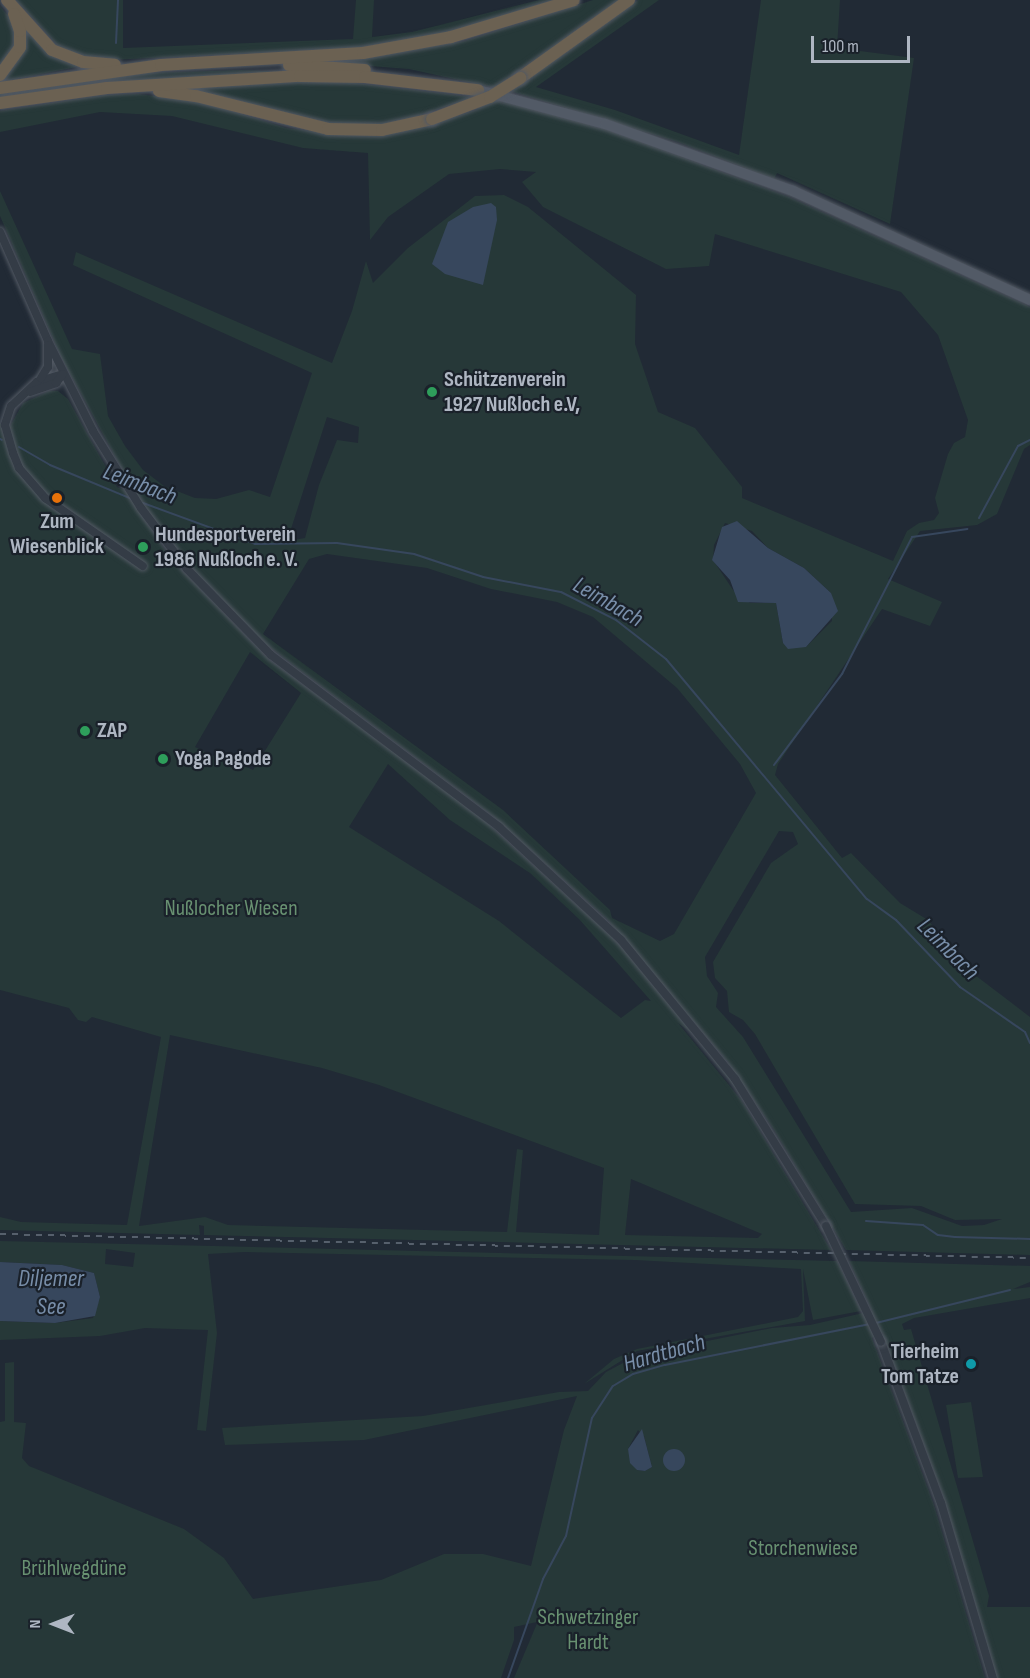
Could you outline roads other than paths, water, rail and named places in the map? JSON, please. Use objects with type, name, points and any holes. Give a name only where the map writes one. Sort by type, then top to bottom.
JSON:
[{"type":"highway","points":[[0,75],[16,57],[20,31],[13,13],[2,0]]},
{"type":"highway","points":[[7,0],[40,40],[60,55],[93,64],[161,65],[363,53],[510,21],[574,0]]},
{"type":"highway","points":[[107,88],[196,96],[328,129],[382,130],[432,119],[490,97],[629,0]]},
{"type":"highway","points":[[195,63],[346,68],[478,90]]},
{"type":"highway","points":[[0,88],[161,65]]},
{"type":"highway","points":[[0,103],[107,88],[324,75],[478,90]]},
{"type":"main road","points":[[478,90],[605,124],[772,183],[1030,300]]},
{"type":"street","points":[[0,232],[63,374],[122,479],[141,508],[214,600],[271,655],[499,827],[621,940],[730,1071],[781,1148],[826,1226],[881,1342],[941,1503],[993,1678]]},
{"type":"street","points":[[48,341],[48,367],[38,382],[19,398],[7,415],[7,437],[19,468],[45,498],[143,566]]},
{"type":"street","points":[[38,382],[63,374]]},
{"type":"street","points":[[19,398],[56,383],[63,374]]},
{"type":"street","points":[[56,383],[73,393]]},
{"type":"water","points":[[491,203],[496,207],[497,220],[483,285],[445,274],[432,264],[448,222],[473,207]]},
{"type":"water","points":[[737,521],[768,548],[804,568],[831,593],[838,611],[806,647],[788,649],[783,643],[776,603],[738,602],[730,580],[712,560],[722,527]]},
{"type":"water","name":"Diljemer See","points":[[0,1262],[62,1265],[94,1273],[100,1297],[95,1316],[55,1323],[0,1321]]},
{"type":"water","points":[[642,1429],[652,1467],[645,1471],[637,1470],[630,1463],[628,1449]]},
{"type":"water","points":[[674,1449],[682,1452],[685,1460],[682,1468],[674,1471],[666,1468],[663,1460],[666,1452]]},
{"type":"waterway","points":[[116,43],[118,0]]},
{"type":"waterway","points":[[979,518],[1018,446],[1030,440]]},
{"type":"waterway","name":"Leimbach","points":[[19,447],[50,465],[132,499]]},
{"type":"waterway","name":"Leimbach","points":[[143,503],[255,544],[337,543],[414,554],[483,577],[561,592],[616,620],[666,659],[867,899],[896,920],[960,987],[1025,1032],[1030,1043]]},
{"type":"waterway","points":[[774,765],[842,674],[912,537],[967,529]]},
{"type":"waterway","name":"Leimbach","points":[[866,1221],[923,1225],[938,1235],[955,1237],[1030,1239]]},
{"type":"waterway","name":"Hardtbach","points":[[876,1323],[1010,1290]]},
{"type":"waterway","name":"Hardtbach","points":[[508,1678],[543,1579],[566,1536],[592,1418],[613,1386],[633,1374],[665,1365],[870,1324]]},
{"type":"railway","points":[[0,1234],[1030,1258]]},
{"type":"place","name":"Schützenverein 1927 Nußloch e.V,","points":[[432,392]]},
{"type":"place","name":"Zum Wiesenblick","points":[[57,498]]},
{"type":"place","name":"Hundesportverein 1986 Nußloch e. V.","points":[[143,547]]},
{"type":"place","name":"ZAP","points":[[85,731]]},
{"type":"place","name":"Yoga Pagode","points":[[163,759]]},
{"type":"place","name":"Tierheim Tom Tatze","points":[[971,1364]]},
{"type":"park label","name":"Nußlocher Wiesen","points":[[231,909]]},
{"type":"park label","name":"Storchenwiese","points":[[803,1549]]},
{"type":"park label","name":"Brühlwegdüne","points":[[74,1569]]},
{"type":"park label","name":"Schwetzinger Hardt","points":[[588,1630]]}]
